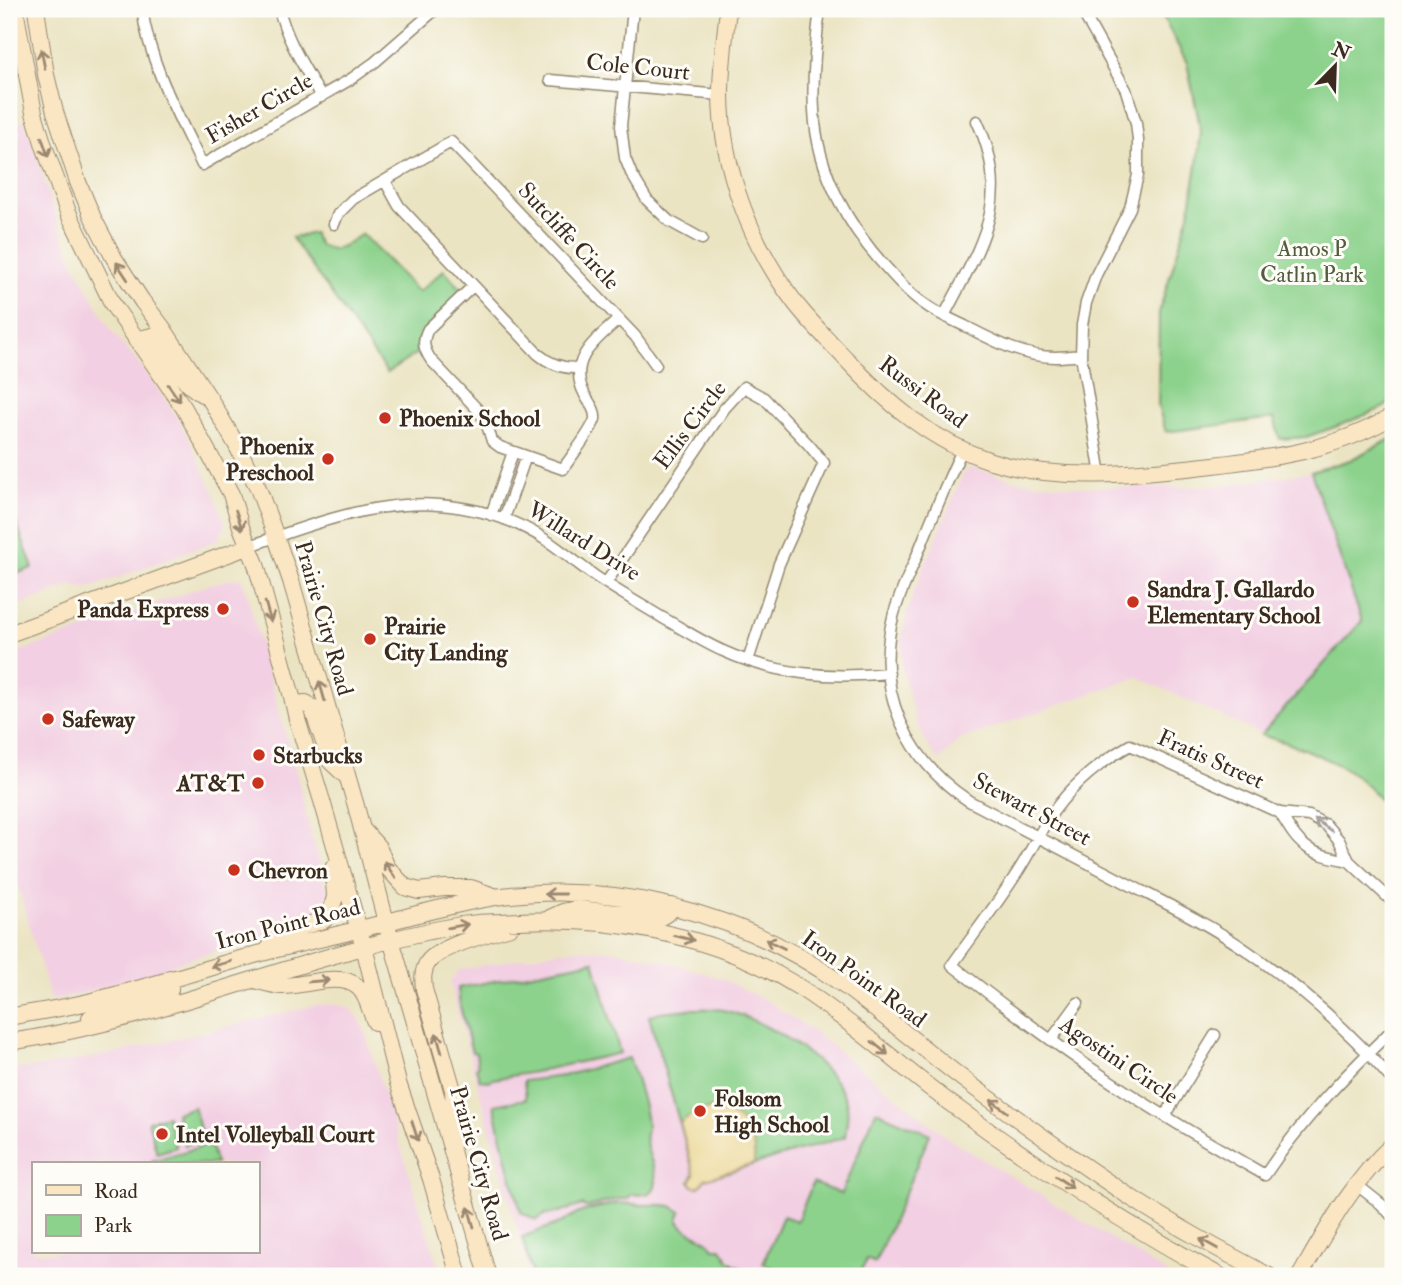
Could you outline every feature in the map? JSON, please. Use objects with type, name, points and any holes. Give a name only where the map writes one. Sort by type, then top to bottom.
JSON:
[{"type":"main road","points":[[15,9],[34,113],[68,212],[113,305],[184,408],[208,449],[231,494],[250,546],[364,947],[398,1083]]},
{"type":"main road","name":"Prairie City Road","points":[[36,9],[55,112],[93,218],[114,258],[210,399],[236,444],[258,488],[276,537],[348,778],[391,940],[488,1276]]},
{"type":"main road","name":"Russi Road","points":[[728,9],[721,95],[724,134],[736,187],[761,248],[779,279],[814,325],[870,385],[936,437],[962,450],[1020,468],[1076,475],[1125,474],[1292,455],[1357,435],[1393,416]]},
{"type":"main road","points":[[136,340],[152,336],[179,376],[210,399]]},
{"type":"main road","name":"Willard Drive","points":[[9,634],[250,546]]},
{"type":"main road","points":[[294,704],[306,703],[312,708],[331,762],[348,778]]},
{"type":"main road","points":[[361,827],[378,847],[387,867],[405,887],[419,891],[471,888],[497,897]]},
{"type":"main road","points":[[263,953],[294,929],[324,920],[331,910],[335,897],[330,848],[332,834]]},
{"type":"main road","name":"Iron Point Road","points":[[9,1017],[85,1003],[263,953],[497,897],[576,894],[634,899],[671,906],[753,934],[812,964],[963,1080],[1063,1152],[1203,1241],[1269,1276]]},
{"type":"main road","points":[[455,1158],[453,1090],[424,989],[423,974],[427,963],[437,954],[475,938],[563,912],[576,909],[661,917],[669,912],[671,906]]},
{"type":"main road","name":"Iron Point Road","points":[[9,1042],[75,1031],[364,947],[464,924],[540,919],[652,931],[717,947],[770,971],[827,1006],[950,1103],[1052,1175],[1121,1219],[1220,1276]]},
{"type":"main road","points":[[75,1031],[88,1018],[162,997],[170,990],[170,978]]},
{"type":"main road","points":[[251,980],[282,986],[339,980],[358,986],[363,993],[431,1179],[459,1276]]},
{"type":"main road","points":[[1300,1276],[1357,1185],[1393,1144]]},
{"type":"street","name":"Fisher Circle","points":[[142,9],[151,52],[163,85],[202,165],[351,79],[436,9]]},
{"type":"street","points":[[279,9],[291,43],[321,97]]},
{"type":"street","points":[[633,9],[621,126],[625,158],[647,200],[669,221],[702,239]]},
{"type":"street","points":[[820,9],[813,86],[819,147],[830,181],[849,221],[875,257],[920,301],[944,316],[1019,351],[1052,357],[1081,355]]},
{"type":"street","points":[[1081,9],[1126,90],[1136,123],[1139,157],[1130,208],[1090,289],[1083,325],[1081,355],[1101,475]]},
{"type":"street","name":"Cole Court","points":[[550,80],[721,95]]},
{"type":"street","points":[[944,316],[982,242],[992,206],[991,161],[977,121]]},
{"type":"street","name":"Sutcliffe Circle","points":[[385,181],[451,142],[619,319],[589,348],[580,361],[579,368]]},
{"type":"street","points":[[334,223],[338,214],[353,199],[385,181],[399,206],[544,359],[557,366],[579,368],[580,384],[594,408],[594,420],[563,469],[500,447],[492,441],[479,411],[424,350],[424,336],[428,328],[473,286]]},
{"type":"street","points":[[619,319],[641,343],[656,365]]},
{"type":"street","name":"Ellis Circle","points":[[606,583],[724,410],[744,387],[764,398],[824,463],[779,564],[748,661]]},
{"type":"street","name":"Stewart Street","points":[[962,450],[930,522],[894,616],[888,651],[891,691],[901,724],[918,754],[948,786],[969,801],[1202,923],[1285,977],[1323,1009],[1393,1081]]},
{"type":"street","points":[[491,515],[513,452]]},
{"type":"street","points":[[505,519],[526,456]]},
{"type":"street","name":"Willard Drive","points":[[250,546],[367,510],[416,504],[457,507],[505,519],[545,540],[606,583],[705,642],[748,661],[813,676],[843,677],[889,673]]},
{"type":"street","name":"Fratis Street","points":[[1038,837],[1059,804],[1079,782],[1096,767],[1130,745],[1280,813],[1308,817],[1326,825],[1339,840],[1349,861],[1393,902]]},
{"type":"street","name":"Fratis Street","points":[[1280,813],[1305,847],[1323,855],[1349,861]]},
{"type":"street","name":"Agostini Circle","points":[[1038,837],[1018,872],[952,965],[1111,1082],[1265,1175],[1310,1115],[1368,1053]]},
{"type":"street","points":[[1051,1040],[1078,1003]]},
{"type":"street","points":[[1368,1053],[1393,1029]]},
{"type":"street","points":[[1165,1116],[1215,1035]]},
{"type":"street","points":[[1357,1185],[1393,1217]]},
{"type":"shaded area","points":[[25,121],[57,220],[76,268],[111,330],[150,378],[181,423],[215,495],[225,524],[220,538],[210,543],[93,587],[79,588],[72,585],[9,609],[9,125]]},
{"type":"shaded area","name":"Sandra J. Gallardo Elementary School","points":[[974,468],[1019,481],[1083,487],[1227,485],[1311,472],[1363,621],[1261,735],[1138,677],[961,739],[939,761],[916,721],[902,669],[901,642],[915,588],[963,474]]},
{"type":"shaded area","points":[[237,578],[243,581],[245,587],[329,894],[329,905],[313,922],[148,974],[51,1000],[9,855],[9,655],[210,584]]},
{"type":"shaded area","name":"Folsom High School","points":[[570,949],[614,950],[665,961],[723,979],[770,1003],[814,1032],[951,1140],[1172,1276],[530,1276],[450,983],[458,970]]},
{"type":"shaded area","points":[[335,1004],[351,1009],[364,1029],[441,1276],[9,1276],[9,1069],[40,1067],[120,1052],[317,1005]]},
{"type":"green space","name":"Amos P Catlin Park","points":[[1159,9],[1393,9],[1393,400],[1383,408],[1306,437],[1280,439],[1274,418],[1166,432],[1158,406],[1159,312],[1189,214],[1201,131],[1187,63]]},
{"type":"green space","points":[[313,233],[319,245],[333,250],[362,234],[418,292],[444,270],[463,291],[423,332],[416,354],[387,373],[292,238]]},
{"type":"green space","points":[[1393,438],[1393,814],[1353,773],[1304,749],[1261,735],[1362,621],[1311,472],[1350,460]]},
{"type":"green space","points":[[15,520],[33,568],[9,576],[9,523]]},
{"type":"green space","points":[[594,961],[620,1053],[489,1081],[480,1080],[476,1068],[476,1053],[472,1052],[458,988]]},
{"type":"green space","points":[[719,1009],[758,1022],[814,1059],[841,1089],[848,1117],[845,1137],[705,1179],[699,1187],[693,1186],[690,1182],[694,1173],[649,1016],[660,1012]]},
{"type":"green space","points":[[629,1058],[645,1112],[645,1142],[656,1177],[651,1192],[631,1194],[628,1199],[617,1199],[588,1207],[583,1205],[546,1214],[536,1220],[521,1212],[494,1105],[526,1099],[524,1081],[563,1076]]},
{"type":"green space","name":"Intel Volleyball Court","points":[[194,1107],[203,1140],[185,1145],[176,1113]]},
{"type":"green space","points":[[876,1111],[930,1134],[875,1263],[867,1259],[859,1276],[772,1276],[775,1269],[763,1263],[783,1216],[797,1221],[813,1183],[841,1194]]},
{"type":"green space","name":"Intel Volleyball Court","points":[[167,1116],[176,1147],[157,1153],[148,1121]]},
{"type":"green space","points":[[210,1144],[215,1162],[152,1162]]},
{"type":"green space","points":[[619,1203],[671,1206],[681,1212],[678,1219],[685,1228],[714,1248],[721,1248],[728,1260],[754,1276],[533,1276],[522,1237],[582,1212]]},
{"type":"sand","points":[[708,1109],[730,1114],[744,1125],[753,1142],[754,1164],[705,1179],[699,1187],[690,1182],[694,1174],[680,1123],[694,1112]]},
{"type":"place","name":"Phoenix School","points":[[385,418]]},
{"type":"place","name":"Phoenix Preschool","points":[[328,459]]},
{"type":"place","name":"Sandra J. Gallardo Elementary School","points":[[1133,602]]},
{"type":"place","name":"Panda Express","points":[[223,609]]},
{"type":"place","name":"Prairie City Landing","points":[[370,639]]},
{"type":"place","name":"Safeway","points":[[48,719]]},
{"type":"place","name":"Starbucks","points":[[259,755]]},
{"type":"place","name":"AT&T","points":[[258,783]]},
{"type":"place","name":"Chevron","points":[[234,870]]},
{"type":"place","name":"Folsom High School","points":[[700,1111]]},
{"type":"place","name":"Intel Volleyball Court","points":[[162,1134]]}]
